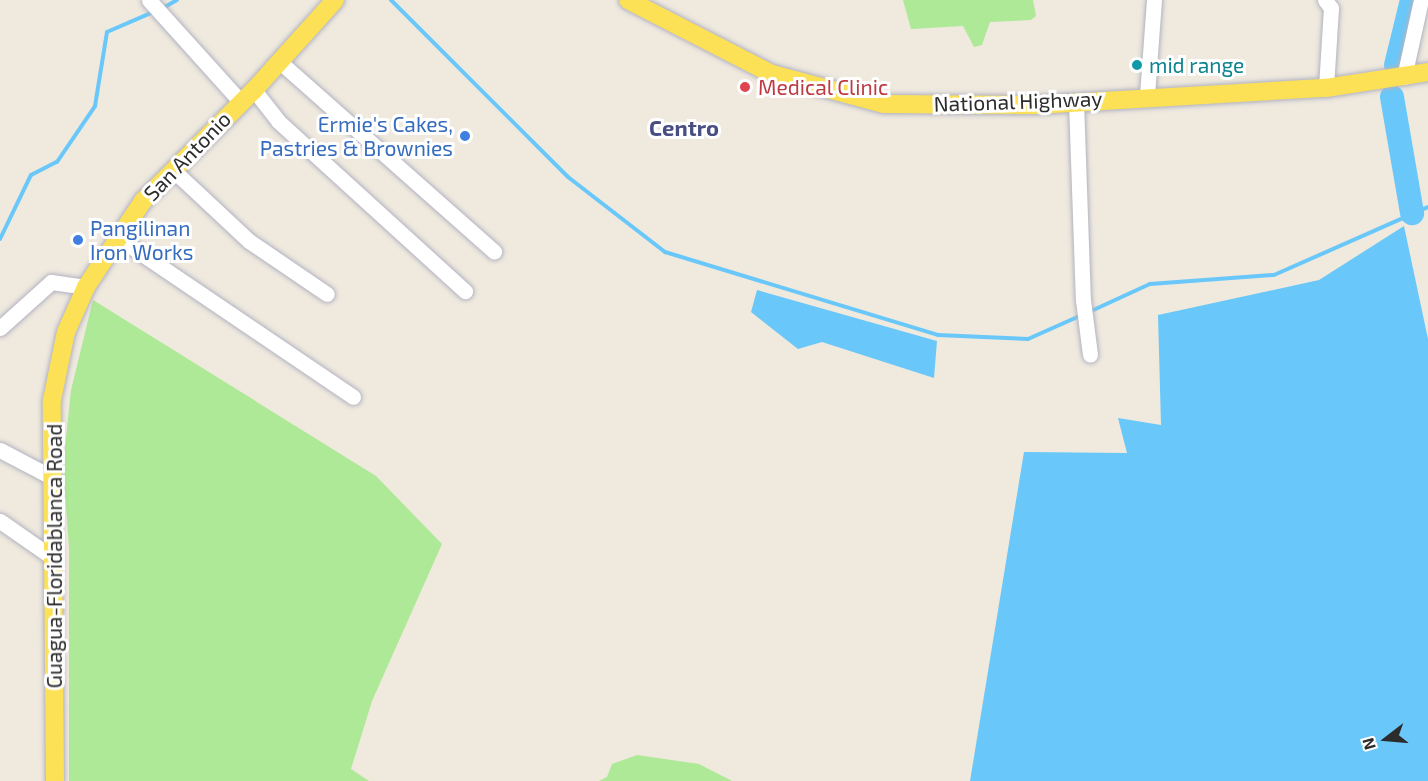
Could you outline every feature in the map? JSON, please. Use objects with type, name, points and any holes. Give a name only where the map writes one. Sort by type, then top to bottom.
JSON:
[{"type":"main road","name":"San Antonio","points":[[66,332],[86,287],[117,237],[173,170],[280,62],[335,0]]},
{"type":"main road","name":"National Highway","points":[[628,0],[772,74],[884,104],[1076,102],[1147,95],[1326,88],[1428,72]]},
{"type":"main road","name":"Guagua-Floridablanca Road","points":[[55,781],[52,400],[66,332]]},
{"type":"street","points":[[149,0],[247,96],[279,121],[465,291]]},
{"type":"street","points":[[1147,95],[1154,0]]},
{"type":"street","points":[[1325,0],[1331,8],[1326,88]]},
{"type":"street","points":[[1404,77],[1421,0]]},
{"type":"street","points":[[280,62],[494,251]]},
{"type":"street","points":[[1076,102],[1083,300],[1090,355]]},
{"type":"street","points":[[173,170],[249,241],[327,294]]},
{"type":"street","points":[[117,237],[353,397]]},
{"type":"street","points":[[0,328],[51,282],[86,287]]},
{"type":"street","points":[[0,450],[54,477]]},
{"type":"street","points":[[0,521],[54,558]]},
{"type":"green space","points":[[903,0],[1033,0],[1036,16],[1031,20],[990,22],[982,45],[974,47],[963,26],[911,29]]},
{"type":"green space","points":[[93,300],[376,476],[442,544],[372,701],[351,769],[369,781],[69,781],[69,547],[63,467],[71,390]]},
{"type":"green space","points":[[637,755],[699,764],[732,781],[599,781],[607,777],[612,764]]},
{"type":"water","points":[[1404,226],[1428,339],[1428,781],[970,781],[1024,452],[1127,453],[1118,418],[1161,425],[1158,315],[1319,280]]},
{"type":"water","points":[[757,290],[937,341],[934,378],[822,342],[798,349],[751,312]]},
{"type":"waterway","points":[[163,8],[177,0]]},
{"type":"waterway","points":[[391,0],[568,177],[665,252],[938,335],[1028,339],[1082,315]]},
{"type":"waterway","points":[[1396,65],[1412,0]]},
{"type":"waterway","points":[[0,239],[31,175],[57,162],[95,106],[107,32],[153,12]]},
{"type":"waterway","points":[[1392,97],[1412,213]]},
{"type":"waterway","points":[[1089,312],[1150,284],[1274,275],[1428,207]]},
{"type":"place","name":"mid range","points":[[1137,65]]},
{"type":"place","name":"Medical Clinic","points":[[745,87]]},
{"type":"place","name":"Ermie's Cakes, Pastries & Brownies","points":[[465,136]]},
{"type":"place","name":"Pangilinan Iron Works","points":[[78,240]]},
{"type":"district","name":"Centro","points":[[684,128]]}]
